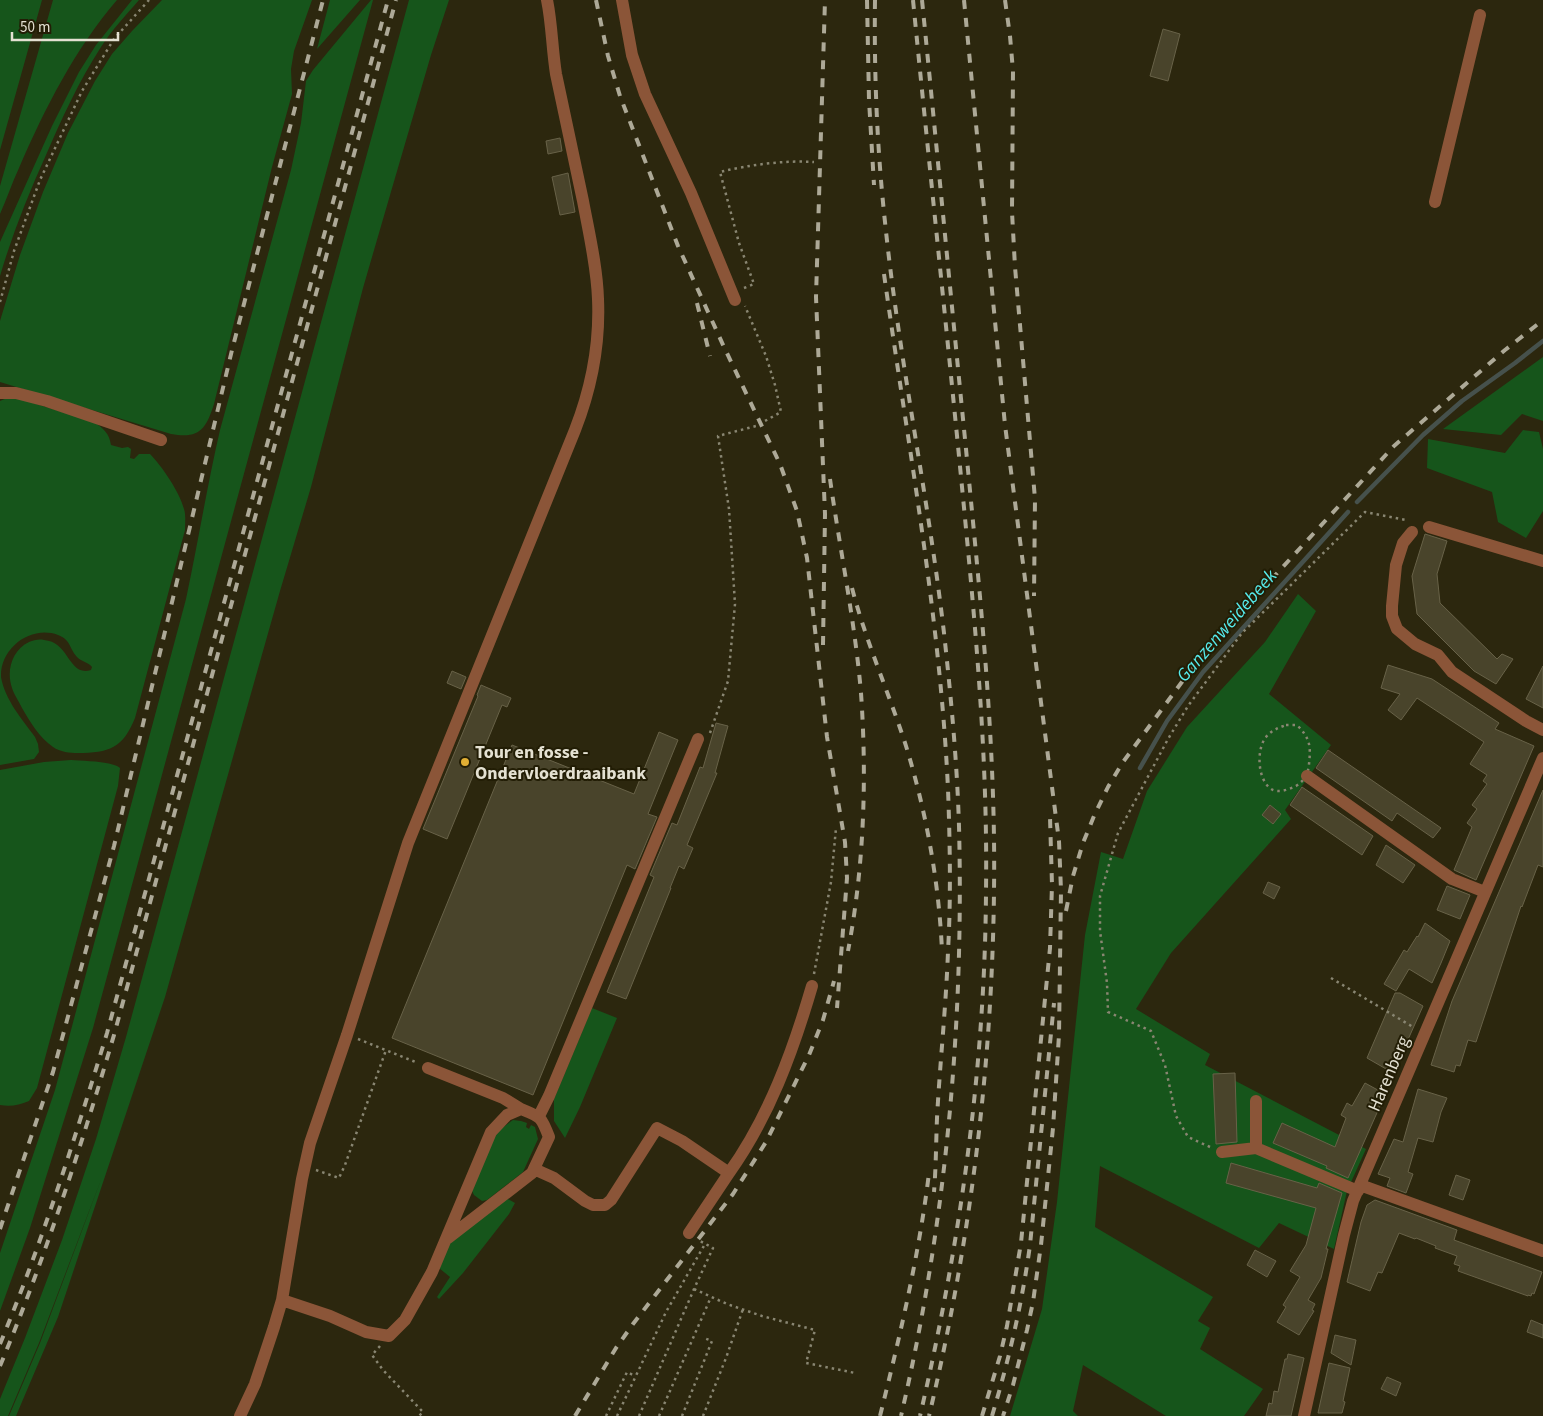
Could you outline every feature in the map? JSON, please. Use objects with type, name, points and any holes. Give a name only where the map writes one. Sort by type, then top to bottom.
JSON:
[{"type":"street","points":[[240,1416],[255,1384],[282,1300],[304,1168],[310,1143],[347,1035],[408,843],[575,430],[584,407],[591,379],[598,325],[595,271],[556,74],[552,49],[551,20],[546,0]]},
{"type":"street","points":[[622,0],[632,55],[645,94],[738,296]]},
{"type":"street","points":[[1435,202],[1480,15]]},
{"type":"street","points":[[0,393],[16,393],[47,401],[161,440]]},
{"type":"street","points":[[1430,526],[1543,561]]},
{"type":"street","points":[[1412,532],[1403,543],[1396,565],[1392,616],[1397,629],[1415,644],[1438,655],[1452,672],[1526,721],[1543,730]]},
{"type":"street","points":[[539,1116],[698,739]]},
{"type":"street","name":"Harenberg","points":[[1304,1416],[1344,1235],[1359,1188],[1543,758]]},
{"type":"street","points":[[1307,776],[1452,879],[1485,892]]},
{"type":"street","points":[[690,1233],[745,1151],[760,1125],[800,1024],[812,986]]},
{"type":"street","points":[[428,1068],[503,1098],[521,1109],[539,1116],[549,1137],[532,1173],[448,1238]]},
{"type":"street","points":[[1256,1101],[1256,1148]]},
{"type":"street","points":[[282,1300],[330,1316],[366,1332],[389,1336],[405,1320],[432,1272],[448,1238],[491,1132],[507,1115],[521,1109]]},
{"type":"street","points":[[534,1169],[554,1178],[589,1203],[596,1206],[605,1204],[611,1200],[657,1128],[682,1141],[730,1173]]},
{"type":"street","points":[[1222,1152],[1256,1148],[1359,1188],[1543,1251]]},
{"type":"path","points":[[0,302],[14,251],[40,180],[82,91],[114,39],[149,0]]},
{"type":"path","points":[[715,718],[730,673],[734,604],[729,509],[718,436],[756,426],[781,412],[776,385],[766,356],[738,296],[754,284],[739,243],[720,172],[760,164],[794,161],[814,162]]},
{"type":"path","points":[[1222,1152],[1188,1137],[1176,1116],[1165,1065],[1151,1030],[1108,1012],[1107,983],[1100,931],[1100,896],[1118,833],[1168,739],[1188,706],[1242,633],[1365,512],[1430,526]]},
{"type":"path","points":[[1286,724],[1297,725],[1306,734],[1310,745],[1307,776],[1302,782],[1289,789],[1273,790],[1268,785],[1260,769],[1261,747],[1265,738],[1274,729],[1286,724]]},
{"type":"path","points":[[812,986],[832,874],[836,828]]},
{"type":"path","points":[[1331,978],[1416,1029]]},
{"type":"path","points":[[347,1035],[428,1068]]},
{"type":"path","points":[[304,1168],[338,1178],[345,1165],[386,1050]]},
{"type":"path","points":[[617,1416],[666,1312],[705,1244]]},
{"type":"path","points":[[639,1416],[713,1248],[711,1247]]},
{"type":"path","points":[[694,1289],[773,1320],[815,1330],[806,1363],[854,1373]]},
{"type":"path","points":[[659,1416],[711,1297]]},
{"type":"path","points":[[703,1416],[726,1358],[742,1309]]},
{"type":"path","points":[[682,1416],[712,1341],[704,1338]]},
{"type":"path","points":[[375,1359],[423,1412],[419,1416]]},
{"type":"path","points":[[606,1416],[627,1372],[635,1376]]},
{"type":"green space","points":[[0,0],[42,0],[0,150]]},
{"type":"green space","points":[[53,0],[117,0],[74,59],[50,101],[0,214],[0,186]]},
{"type":"green space","points":[[132,0],[139,0],[101,47],[85,73],[65,114],[39,170],[0,276],[0,242],[52,126],[79,72],[96,45]]},
{"type":"green space","points":[[162,0],[312,0],[294,51],[291,69],[292,94],[272,167],[214,404],[205,426],[189,435],[171,434],[0,382],[0,321],[20,255],[43,192],[68,133],[95,81],[112,54]]},
{"type":"green space","points":[[330,0],[360,0],[317,49]]},
{"type":"green space","points":[[371,0],[373,0],[93,1028],[30,1228],[0,1311],[0,1253],[55,1090],[186,599],[220,430],[291,170],[301,123],[306,81]]},
{"type":"green space","points":[[409,0],[449,0],[431,55],[363,288],[311,487],[165,997],[58,1317],[16,1416],[9,1416],[40,1343],[102,1177],[39,1343],[8,1416],[0,1416],[0,1399],[62,1240],[96,1139],[126,1037]]},
{"type":"green space","points":[[1543,357],[1543,421],[1522,414],[1501,435],[1443,429]]},
{"type":"green space","points":[[7,398],[17,398],[94,422],[106,432],[111,445],[131,449],[130,458],[134,459],[139,454],[150,454],[165,472],[179,495],[185,511],[185,530],[135,718],[125,736],[114,747],[106,750],[75,753],[56,749],[39,734],[22,708],[10,681],[10,668],[18,650],[29,642],[36,640],[53,642],[78,669],[83,671],[91,670],[92,667],[74,654],[68,642],[62,637],[48,633],[38,633],[19,641],[11,648],[2,666],[1,677],[6,694],[35,737],[39,752],[34,759],[0,765],[0,401]]},
{"type":"green space","points":[[1523,430],[1539,432],[1543,449],[1543,511],[1526,538],[1498,522],[1492,492],[1427,468],[1428,439],[1505,453]]},
{"type":"green space","points":[[1298,594],[1316,611],[1269,694],[1331,745],[1285,810],[1291,819],[1171,953],[1136,1009],[1210,1054],[1205,1065],[1366,1149],[1347,1191],[1334,1249],[1279,1223],[1259,1248],[1100,1166],[1095,1227],[1213,1297],[1198,1321],[1210,1328],[1200,1349],[1263,1389],[1244,1416],[1166,1416],[1083,1365],[1073,1411],[1078,1416],[1010,1416],[1042,1309],[1057,1202],[1085,935],[1101,852],[1123,859],[1147,791],[1187,727],[1265,642]]},
{"type":"green space","points":[[71,760],[111,764],[120,768],[118,786],[37,1088],[29,1101],[8,1106],[0,1105],[0,770],[44,762]]},
{"type":"green space","points":[[592,1008],[617,1018],[565,1138],[554,1121],[554,1099]]},
{"type":"green space","points":[[513,1120],[527,1123],[526,1127],[529,1129],[531,1125],[535,1127],[538,1139],[523,1172],[487,1200],[482,1201],[472,1191],[495,1133]]},
{"type":"green space","points":[[506,1198],[515,1203],[509,1214],[463,1273],[439,1299],[437,1297],[450,1277],[439,1268],[449,1244]]},
{"type":"building","points":[[1163,29],[1180,34],[1168,81],[1150,76]]},
{"type":"building","points":[[560,138],[562,151],[548,154],[546,141]]},
{"type":"building","points":[[568,173],[575,212],[560,215],[552,177]]},
{"type":"building","points":[[1425,534],[1447,541],[1437,574],[1440,603],[1497,659],[1502,654],[1513,659],[1496,684],[1474,671],[1417,614],[1412,576]]},
{"type":"building","points":[[1388,665],[1432,679],[1499,723],[1495,729],[1534,746],[1476,880],[1454,870],[1472,827],[1467,823],[1477,809],[1472,805],[1487,784],[1483,781],[1487,775],[1470,764],[1484,742],[1417,698],[1401,720],[1388,710],[1400,694],[1381,688]]},
{"type":"building","points":[[1543,666],[1543,708],[1526,699]]},
{"type":"building","points":[[452,671],[466,677],[461,689],[447,683]]},
{"type":"building","name":"Tour en fosse - Ondervloerdraaibank","points":[[481,685],[511,698],[507,707],[502,705],[447,839],[423,829]]},
{"type":"building","points":[[716,723],[728,726],[715,773],[717,773],[687,845],[693,848],[684,869],[679,866],[626,999],[607,992],[654,877],[650,875],[672,823],[677,825],[700,767],[703,768]]},
{"type":"building","points":[[659,732],[678,740],[648,814],[657,817],[635,869],[627,865],[533,1095],[392,1038],[512,745],[634,794]]},
{"type":"building","points":[[1328,750],[1441,828],[1433,838],[1397,813],[1392,821],[1316,768]]},
{"type":"building","points":[[1302,787],[1373,836],[1362,855],[1290,805]]},
{"type":"building","points":[[1543,790],[1543,867],[1538,865],[1521,906],[1476,1042],[1468,1040],[1460,1066],[1456,1065],[1454,1072],[1431,1065],[1452,1001]]},
{"type":"building","points":[[1270,805],[1281,814],[1273,824],[1262,815]]},
{"type":"building","points":[[1386,845],[1415,865],[1403,883],[1376,865]]},
{"type":"building","points":[[1268,882],[1280,887],[1274,899],[1263,893]]},
{"type":"building","points":[[1447,886],[1470,895],[1460,919],[1437,910]]},
{"type":"building","points":[[1425,923],[1450,941],[1441,963],[1432,983],[1409,969],[1396,991],[1384,984],[1404,950],[1407,952]]},
{"type":"building","points":[[1395,993],[1400,993],[1423,1006],[1393,1073],[1367,1058]]},
{"type":"building","points":[[1235,1073],[1237,1142],[1216,1144],[1213,1074]]},
{"type":"building","points":[[1365,1083],[1385,1094],[1378,1105],[1380,1106],[1348,1178],[1326,1168],[1327,1166],[1273,1143],[1282,1123],[1335,1147],[1346,1118],[1341,1115],[1347,1103],[1352,1106]]},
{"type":"building","points":[[1418,1089],[1447,1098],[1433,1142],[1418,1138],[1408,1172],[1413,1174],[1406,1193],[1387,1186],[1390,1178],[1378,1174],[1394,1139],[1403,1142]]},
{"type":"building","points":[[1231,1163],[1317,1188],[1319,1183],[1342,1193],[1326,1249],[1328,1249],[1321,1278],[1308,1300],[1315,1304],[1312,1310],[1314,1311],[1299,1335],[1277,1322],[1286,1307],[1283,1305],[1300,1277],[1290,1271],[1306,1245],[1316,1208],[1226,1183]]},
{"type":"building","points":[[1456,1175],[1470,1180],[1463,1200],[1449,1195]]},
{"type":"building","points":[[1375,1200],[1457,1230],[1454,1240],[1542,1272],[1534,1294],[1532,1293],[1531,1296],[1528,1296],[1458,1271],[1460,1266],[1454,1264],[1457,1256],[1435,1248],[1436,1246],[1416,1238],[1399,1233],[1382,1273],[1378,1272],[1370,1291],[1347,1282],[1361,1222],[1367,1205]]},
{"type":"building","points":[[1255,1250],[1276,1261],[1267,1277],[1247,1265]]},
{"type":"building","points":[[1531,1320],[1543,1325],[1543,1338],[1527,1332]]},
{"type":"building","points":[[1335,1335],[1356,1340],[1351,1365],[1331,1353]]},
{"type":"building","points":[[1288,1354],[1304,1358],[1291,1416],[1266,1416],[1269,1403],[1272,1404],[1274,1391],[1278,1392],[1285,1359],[1287,1359]]},
{"type":"building","points":[[1329,1363],[1350,1368],[1342,1413],[1318,1413]]},
{"type":"building","points":[[1387,1377],[1401,1383],[1396,1396],[1381,1389]]},
{"type":"waterway","name":"Ganzenweidebeek","points":[[1357,502],[1423,435],[1462,401],[1543,341]]},
{"type":"waterway","name":"Ganzenweidebeek","points":[[1140,768],[1167,721],[1203,672],[1348,512]]},
{"type":"railway","points":[[0,1229],[53,1072],[114,846],[232,350],[323,0]]},
{"type":"railway","points":[[0,1344],[44,1229],[107,1033],[388,0]]},
{"type":"railway","points":[[0,1366],[61,1202],[89,1119],[114,1035],[396,0]]},
{"type":"railway","points":[[596,0],[608,56],[620,96],[678,246],[780,464],[797,511],[807,558],[827,737],[845,842],[847,878],[837,1008]]},
{"type":"railway","points":[[823,645],[825,514],[816,297],[825,0]]},
{"type":"railway","points":[[867,0],[869,100],[874,185]]},
{"type":"railway","points":[[875,0],[877,111],[885,222],[898,325],[944,633],[957,777],[959,826],[958,975],[949,1123],[930,1270],[901,1416]]},
{"type":"railway","points":[[913,0],[974,619],[985,782],[986,837],[985,957],[981,1024],[968,1155],[947,1286],[920,1416]]},
{"type":"railway","points":[[922,0],[982,614],[990,725],[994,836],[989,1024],[976,1155],[956,1286],[929,1416]]},
{"type":"railway","points":[[964,0],[1005,425],[1059,841],[1061,890],[1059,1035],[1053,1128],[1041,1245],[1027,1330],[1003,1416]]},
{"type":"railway","points":[[1005,0],[1013,71],[1012,212],[1015,267],[1035,499],[1034,596]]},
{"type":"railway","points":[[884,274],[931,595],[944,724],[948,789],[949,931],[934,1192]]},
{"type":"railway","points":[[697,303],[710,356]]},
{"type":"railway","points":[[1066,911],[1073,876],[1083,843],[1108,787],[1123,762],[1201,656],[1394,446],[1505,350],[1543,320]]},
{"type":"railway","points":[[830,479],[855,640],[863,725],[864,790],[861,855],[848,951]]},
{"type":"railway","points":[[852,588],[864,628],[906,746],[920,796],[935,873],[942,951]]},
{"type":"railway","points":[[982,1416],[1007,1326],[1021,1243],[1050,948],[1052,885],[1050,817]]},
{"type":"railway","points":[[575,1416],[616,1348],[733,1194],[766,1142],[809,1055],[823,1020],[834,981]]},
{"type":"railway","points":[[992,1416],[1004,1374],[1027,1267],[1054,1003]]},
{"type":"railway","points":[[880,1416],[908,1295],[929,1173]]},
{"type":"place","name":"Tour en fosse - Ondervloerdraaibank","points":[[465,762]]}]
